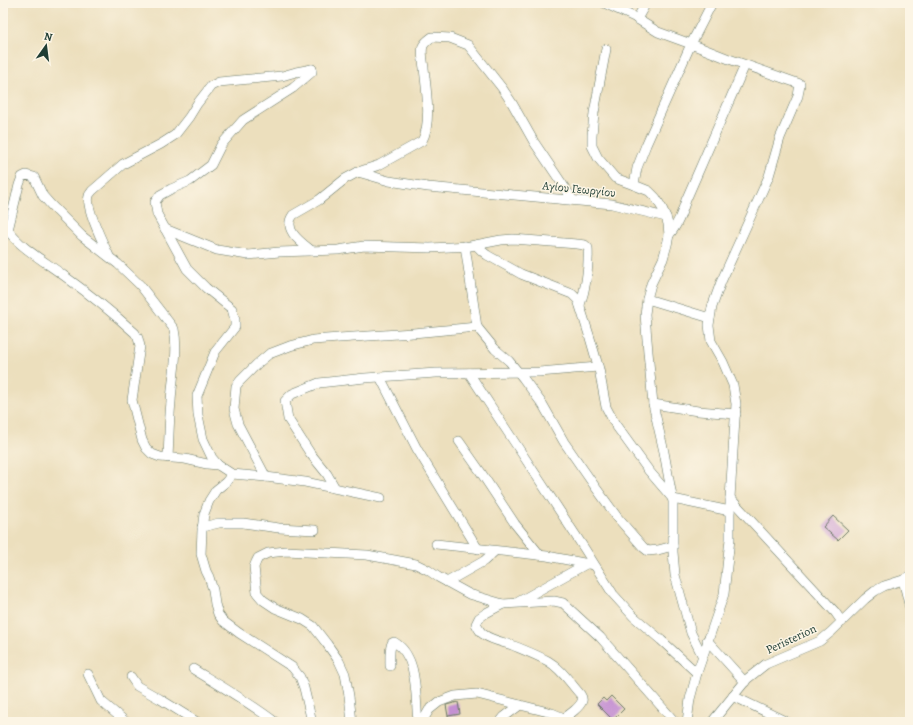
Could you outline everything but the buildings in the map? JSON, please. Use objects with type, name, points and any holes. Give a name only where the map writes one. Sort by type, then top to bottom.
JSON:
[{"type":"street","points":[[604,3],[637,19],[658,32],[800,84],[798,96],[780,138],[769,176],[721,282],[712,307],[710,318],[709,325],[711,341],[723,362],[733,385],[736,404],[730,498],[730,539],[724,594],[702,655],[690,699],[687,722]]},
{"type":"street","points":[[637,19],[646,3]]},
{"type":"street","points":[[634,185],[637,168],[646,145],[691,44],[712,3]]},
{"type":"street","points":[[312,250],[302,243],[289,225],[290,219],[293,215],[319,200],[345,179],[378,164],[422,141],[424,138],[427,119],[427,97],[423,47],[432,37],[450,38],[468,45],[502,88],[534,142],[573,200]]},
{"type":"street","points":[[606,49],[594,113],[592,146],[598,158],[615,178],[649,191],[656,198],[666,217],[668,245],[651,284],[647,299],[645,314],[648,352],[653,404],[668,472],[672,499],[675,575],[691,633],[702,655]]},
{"type":"street","points":[[668,235],[676,226],[745,65]]},
{"type":"street","points":[[110,257],[88,204],[88,196],[92,191],[123,164],[175,135],[211,86],[219,82],[282,76],[312,69],[312,72],[293,88],[243,120],[221,145],[211,165],[190,181],[160,195],[155,202],[157,214],[186,269],[206,288],[232,309],[235,320],[235,327],[215,352],[197,396],[198,415],[203,438],[212,458],[218,465],[232,474],[305,482],[381,498]]},
{"type":"street","name":"Αγίου Γεωργίου","points":[[358,172],[389,181],[420,186],[612,204],[666,217]]},
{"type":"street","points":[[168,458],[170,403],[176,348],[174,329],[140,285],[110,257],[82,236],[51,205],[43,196],[34,177],[26,175],[22,177],[8,230],[11,235],[104,307],[138,338],[140,346],[132,400],[138,427],[146,448],[152,454],[160,457],[168,458],[185,459],[218,465]]},
{"type":"street","points":[[165,229],[217,250],[248,255],[312,250],[338,250],[364,246],[430,248],[465,246],[513,239],[585,245],[588,248],[588,269],[580,305]]},
{"type":"street","points":[[476,245],[487,255],[521,274],[572,294],[578,300],[598,367],[606,407],[615,424],[649,471],[672,499],[730,511]]},
{"type":"street","points":[[465,246],[477,327],[495,349],[518,372],[540,401],[564,442],[596,488],[617,517],[643,547],[648,551],[673,546]]},
{"type":"street","points":[[647,299],[710,318]]},
{"type":"street","points":[[266,477],[238,424],[234,409],[236,386],[257,364],[270,354],[290,346],[313,340],[477,327]]},
{"type":"street","points":[[335,488],[327,474],[310,453],[288,419],[286,401],[292,394],[319,383],[380,377],[436,373],[539,372],[598,367]]},
{"type":"street","points":[[469,373],[592,564],[613,594],[633,616],[697,673]]},
{"type":"street","points":[[380,377],[417,449],[478,549]]},
{"type":"street","points":[[653,404],[698,411],[736,414]]},
{"type":"street","points":[[458,441],[515,524],[540,555]]},
{"type":"street","points":[[232,474],[226,482],[216,490],[209,501],[204,514],[202,527],[201,554],[213,590],[218,614],[223,621],[239,633],[292,667],[300,677],[312,722]]},
{"type":"street","points":[[730,498],[835,612],[842,622]]},
{"type":"street","points":[[202,527],[219,523],[242,523],[279,528],[315,530]]},
{"type":"street","points":[[436,544],[540,555],[592,564]]},
{"type":"street","points":[[352,722],[345,674],[339,661],[313,626],[276,608],[263,600],[257,593],[254,567],[258,558],[268,552],[286,551],[367,555],[416,564],[469,594],[504,604],[549,601],[563,604],[600,637],[675,722]]},
{"type":"street","points":[[447,582],[484,561],[496,551]]},
{"type":"street","points":[[515,604],[592,564]]},
{"type":"street","points":[[908,579],[910,608]]},
{"type":"street","name":"Peristerion","points":[[712,722],[745,682],[766,664],[820,641],[875,591],[884,586],[908,579]]},
{"type":"street","points":[[422,722],[429,710],[438,702],[455,696],[477,694],[552,713],[565,720],[582,702],[580,694],[560,670],[549,662],[533,654],[488,637],[478,629],[476,624],[479,618],[504,604]]},
{"type":"street","points":[[707,640],[745,682]]},
{"type":"street","points":[[390,666],[390,647],[394,642],[404,650],[411,664],[414,676],[418,722]]},
{"type":"street","points":[[193,669],[254,706],[275,722]]},
{"type":"street","points":[[88,674],[101,701],[126,722]]},
{"type":"street","points":[[131,677],[138,686],[197,722]]},
{"type":"street","points":[[733,696],[787,722]]},
{"type":"street","points":[[500,722],[504,717],[520,705]]}]
